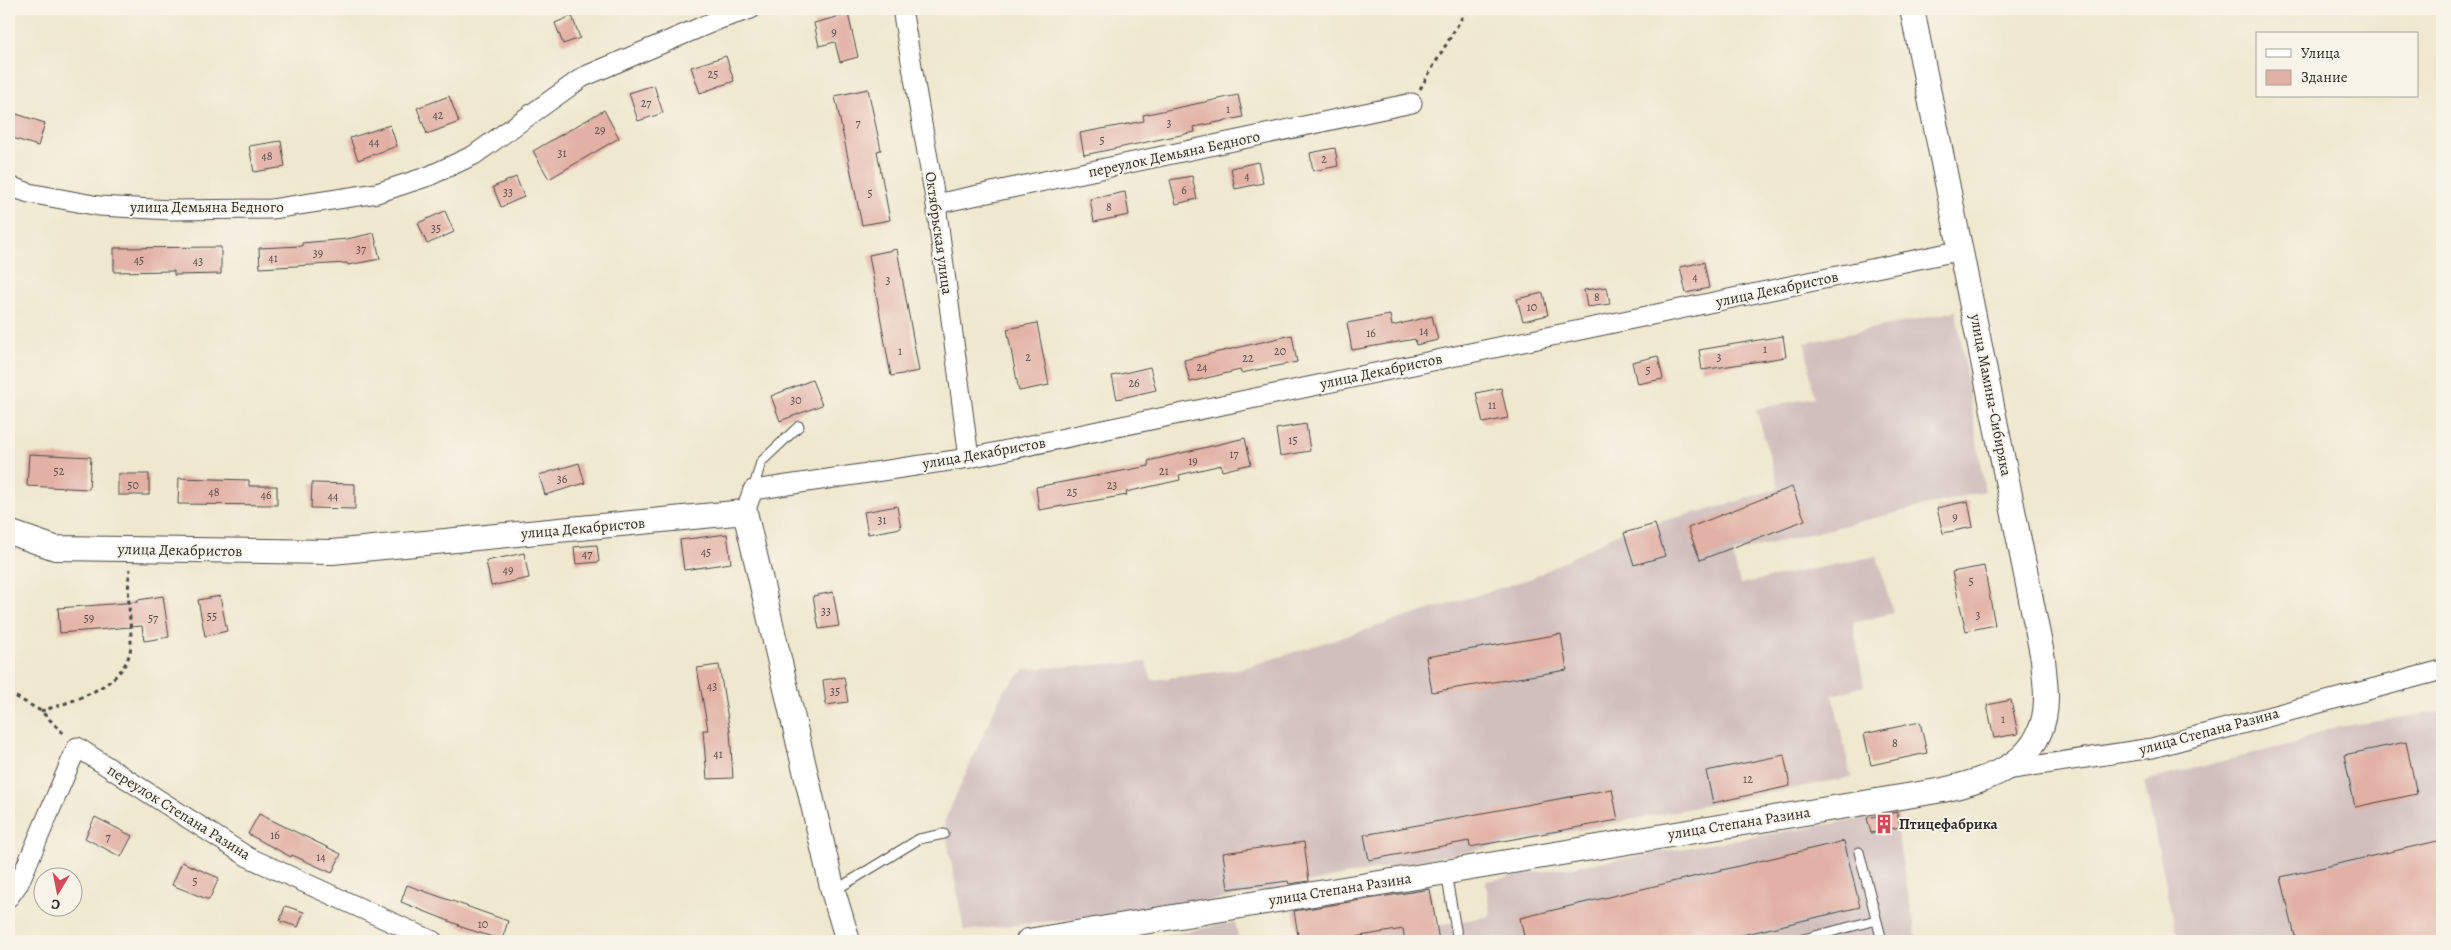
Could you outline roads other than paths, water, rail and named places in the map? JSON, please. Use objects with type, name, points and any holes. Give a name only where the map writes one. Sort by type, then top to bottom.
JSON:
[{"type":"street","name":"улица Демьяна Бедного","points":[[9,186],[29,192],[99,206],[170,210],[272,209],[377,193],[429,176],[474,155],[583,77],[720,19],[751,9]]},
{"type":"street","name":"Октябрьская улица","points":[[902,9],[936,204],[969,458]]},
{"type":"street","name":"улица Мамина-Сибиряка","points":[[1912,9],[2043,659],[2046,699],[2040,732],[2032,747],[2006,770]]},
{"type":"street","name":"переулок Демьяна Бедного","points":[[936,204],[1412,103]]},
{"type":"street","name":"улица Декабристов","points":[[753,490],[969,458],[1962,250]]},
{"type":"street","points":[[753,490],[745,512],[833,891],[848,941]]},
{"type":"street","name":"улица Декабристов","points":[[9,532],[55,548],[332,552],[745,512]]},
{"type":"street","name":"улица Степана Разина","points":[[1028,941],[1943,790],[1970,784],[2006,770],[2152,748],[2442,670]]},
{"type":"street","name":"переулок Степана Разина","points":[[9,897],[19,883],[77,747],[248,857],[433,941]]},
{"type":"lane","points":[[753,490],[761,462],[799,426]]},
{"type":"lane","points":[[833,891],[919,839],[944,834]]},
{"type":"lane","points":[[1859,852],[1882,941]]},
{"type":"lane","points":[[1446,872],[1458,941]]},
{"type":"lane","points":[[1796,941],[1876,920]]},
{"type":"place","name":"Птицефабрика","points":[[1884,824]]}]
